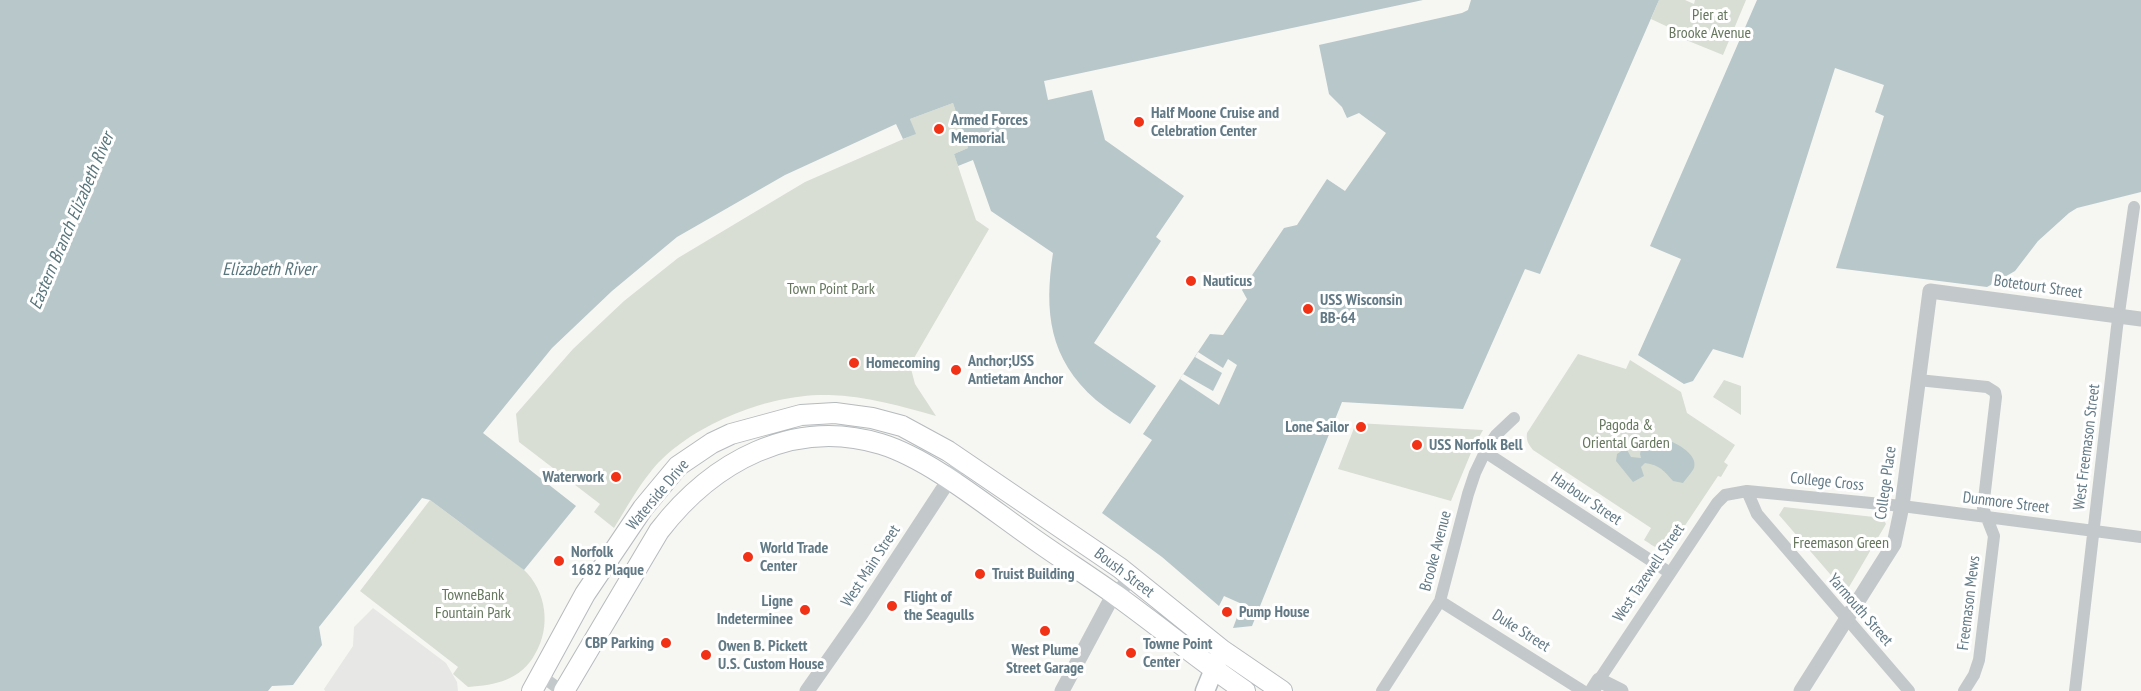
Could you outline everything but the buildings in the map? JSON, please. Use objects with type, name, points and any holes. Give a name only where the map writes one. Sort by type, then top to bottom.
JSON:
[{"type":"main road","name":"Waterside Drive","points":[[536,683],[585,594],[643,508],[678,466],[712,443],[764,423],[801,415],[835,413],[872,418],[902,426],[962,460]]},
{"type":"main road","name":"Waterside Drive","points":[[563,691],[659,531],[691,493],[740,459],[758,450],[788,441],[811,437],[843,436],[881,444],[909,456],[948,480]]},
{"type":"main road","name":"Boush Street","points":[[962,460],[1132,577],[1222,650],[1282,691]]},
{"type":"main road","name":"Boush Street","points":[[948,480],[1115,595],[1245,691]]},
{"type":"main road","points":[[1205,691],[1222,650]]},
{"type":"street","name":"West Freemason Street","points":[[2075,691],[2134,207]]},
{"type":"street","name":"Botetourt Street","points":[[1930,291],[2141,319]]},
{"type":"street","name":"College Place","points":[[1801,691],[1894,544],[1902,506],[1930,291]]},
{"type":"street","name":"Freemason Mews","points":[[1918,380],[1987,387],[1995,392],[1996,397],[1984,506],[1994,536],[1980,653],[1974,675],[1964,691]]},
{"type":"street","name":"Brooke Avenue","points":[[1382,691],[1440,601],[1468,494],[1485,452],[1504,425],[1514,418]]},
{"type":"street","name":"Harbour Street","points":[[1485,452],[1670,573]]},
{"type":"street","name":"West Main Street","points":[[807,691],[861,614],[962,460]]},
{"type":"street","name":"College Cross","points":[[1747,491],[1902,506]]},
{"type":"street","name":"West Tazewell Street","points":[[1596,685],[1717,503],[1725,495],[1747,491]]},
{"type":"street","name":"Yarmouth Street","points":[[1747,491],[1757,514],[1909,691]]},
{"type":"street","name":"Dunmore Street","points":[[1902,506],[2141,537]]},
{"type":"street","points":[[1067,689],[1115,595],[1132,577]]},
{"type":"street","name":"Duke Street","points":[[1440,601],[1583,691]]},
{"type":"street","points":[[536,683],[563,691]]},
{"type":"street","points":[[1596,685],[1621,691]]},
{"type":"shaded area","points":[[373,608],[446,663],[457,682],[458,691],[325,691],[324,689],[353,646],[354,627]]},
{"type":"green space","name":"Pier at Brooke Avenue","points":[[1659,0],[1685,0],[1694,4],[1695,0],[1746,0],[1723,55],[1686,40],[1681,33],[1651,19]]},
{"type":"green space","name":"Town Point Park","points":[[953,103],[968,148],[954,154],[976,220],[989,229],[910,365],[915,384],[936,416],[870,399],[829,395],[806,396],[757,406],[709,426],[668,454],[652,470],[614,528],[594,512],[600,504],[519,442],[516,414],[573,349],[624,301],[678,258],[805,182],[915,134],[910,119]]},
{"type":"green space","name":"Pagoda & Oriental Garden","points":[[1578,354],[1626,369],[1630,360],[1681,392],[1687,413],[1735,445],[1724,462],[1728,465],[1721,477],[1718,476],[1668,548],[1658,548],[1644,540],[1651,528],[1533,450],[1529,444],[1527,433]]},
{"type":"green space","points":[[1724,380],[1741,386],[1741,415],[1713,397]]},
{"type":"green space","points":[[1356,423],[1483,430],[1451,501],[1338,469]]},
{"type":"green space","name":"TowneBank Fountain Park","points":[[430,500],[519,565],[531,578],[542,598],[545,621],[540,643],[523,670],[507,680],[468,687],[453,674],[458,667],[360,591]]},
{"type":"green space","name":"Freemason Green","points":[[1784,507],[1883,518],[1886,524],[1849,587],[1843,589],[1779,515]]},
{"type":"water","name":"Elizabeth River","points":[[0,0],[1423,0],[1044,81],[1048,100],[1092,90],[1105,140],[1184,196],[1156,237],[1161,241],[1094,343],[1156,386],[1130,424],[1096,400],[1068,368],[1059,351],[1050,315],[1049,295],[1053,253],[991,211],[973,160],[958,166],[954,154],[968,148],[953,103],[910,119],[916,134],[903,139],[896,124],[785,175],[677,237],[612,291],[552,348],[483,433],[576,506],[524,570],[430,500],[422,498],[319,627],[322,645],[293,685],[272,686],[268,691],[0,691]]},
{"type":"water","points":[[1471,0],[1659,0],[1540,274],[1525,269],[1463,409],[1342,402],[1252,626],[1233,628],[1242,604],[1224,596],[1219,606],[1162,557],[1102,513],[1152,440],[1143,434],[1210,334],[1223,335],[1247,299],[1242,290],[1284,228],[1297,225],[1327,179],[1345,191],[1386,133],[1359,113],[1347,118],[1342,107],[1329,94],[1319,45],[1462,13],[1468,10]]},
{"type":"water","points":[[1757,0],[2141,0],[2141,192],[2077,208],[2038,241],[2015,271],[1987,287],[1836,268],[1884,116],[1875,112],[1884,85],[1835,68],[1743,358],[1713,349],[1693,381],[1684,384],[1638,355],[1681,259],[1650,246]]},
{"type":"water","points":[[1662,438],[1678,445],[1693,457],[1693,470],[1683,483],[1673,481],[1658,467],[1645,463],[1641,467],[1644,476],[1633,482],[1616,461],[1617,454],[1626,448],[1631,457],[1641,458],[1642,445],[1652,447],[1656,440]]},
{"type":"pier","points":[[1198,352],[1223,368],[1228,359],[1237,365],[1219,405],[1180,379],[1183,374],[1213,391],[1222,373],[1195,357]]},
{"type":"place","name":"Half Moone Cruise and Celebration Center","points":[[1139,122]]},
{"type":"place","name":"Armed Forces Memorial","points":[[939,129]]},
{"type":"place","name":"Nauticus","points":[[1191,281]]},
{"type":"place","name":"USS Wisconsin BB-64","points":[[1308,309]]},
{"type":"place","name":"Homecoming","points":[[854,363]]},
{"type":"place","name":"Anchor;USS Antietam Anchor","points":[[956,370]]},
{"type":"place","name":"Lone Sailor","points":[[1361,427]]},
{"type":"place","name":"USS Norfolk Bell","points":[[1417,445]]},
{"type":"place","name":"Waterwork","points":[[616,477]]},
{"type":"place","name":"World Trade Center","points":[[748,557]]},
{"type":"place","name":"Norfolk 1682 Plaque","points":[[559,561]]},
{"type":"place","name":"Truist Building","points":[[980,574]]},
{"type":"place","name":"Flight of the Seagulls","points":[[892,606]]},
{"type":"place","name":"Ligne Indeterminee","points":[[805,610]]},
{"type":"place","name":"Pump House","points":[[1227,612]]},
{"type":"place","name":"West Plume Street Garage","points":[[1045,631]]},
{"type":"place","name":"CBP Parking","points":[[666,643]]},
{"type":"place","name":"Towne Point Center","points":[[1131,653]]},
{"type":"place","name":"Owen B. Pickett U.S. Custom House","points":[[706,655]]},
{"type":"water label","name":"Eastern Branch Elizabeth River","points":[[72,221]]}]
